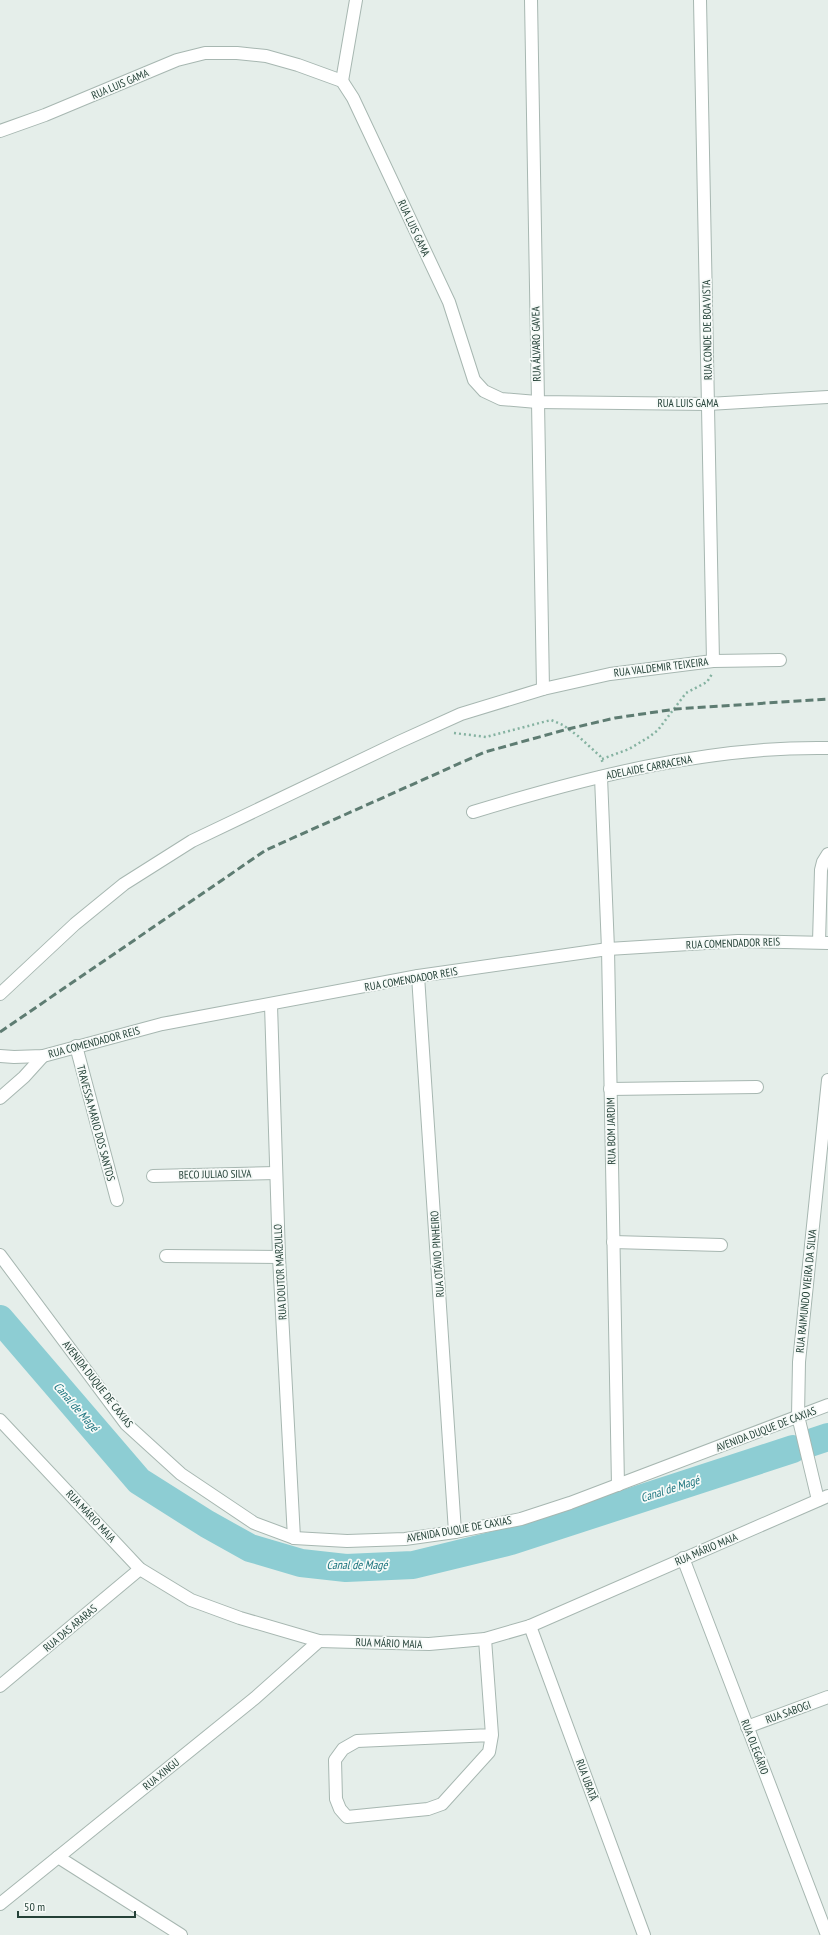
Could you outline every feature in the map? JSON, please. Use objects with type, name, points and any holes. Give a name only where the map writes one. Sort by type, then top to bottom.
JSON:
[{"type":"street","points":[[342,81],[356,0]]},
{"type":"street","name":"RUA ÁLVARO GAVEA","points":[[531,0],[543,689]]},
{"type":"street","name":"RUA CONDE DE BOA VISTA","points":[[700,0],[713,661]]},
{"type":"street","name":"RUA LUIS GAMA","points":[[0,131],[52,112],[176,60],[205,53],[237,53],[266,56],[342,81],[353,98],[449,302],[474,380],[484,391],[501,399],[537,402],[708,404],[828,397]]},
{"type":"street","name":"RUA VALDEMIR TEIXEIRA","points":[[0,994],[75,924],[124,884],[192,841],[434,726],[487,705],[543,689],[636,669],[713,661],[780,660]]},
{"type":"street","name":"ADELAIDE CARRACENA","points":[[473,812],[601,777],[706,756],[769,749],[828,748]]},
{"type":"street","name":"RUA BOM JARDIM","points":[[601,777],[608,949],[618,1486]]},
{"type":"street","points":[[823,943],[821,870],[823,862],[828,854]]},
{"type":"street","name":"RUA COMENDADOR REIS","points":[[0,1056],[43,1056],[162,1024],[271,1005],[418,976],[608,949],[738,941],[823,943]]},
{"type":"street","name":"RUA OTÁVIO PINHEIRO","points":[[418,976],[455,1532]]},
{"type":"street","name":"RUA DOUTOR MARZULLO","points":[[271,1005],[279,1257],[294,1538]]},
{"type":"street","name":"TRAVESSA MARIO DOS SANTOS","points":[[76,1046],[117,1200]]},
{"type":"street","points":[[0,1098],[24,1077],[43,1056]]},
{"type":"street","name":"RUA RAIMUNDO VIEIRA DA SILVA","points":[[823,1498],[798,1416],[802,1316],[828,1080]]},
{"type":"street","points":[[610,1089],[757,1087]]},
{"type":"street","name":"BECO JULIAO SILVA","points":[[152,1176],[276,1173]]},
{"type":"street","points":[[613,1242],[721,1245]]},
{"type":"street","name":"AVENIDA DUQUE DE CAXIAS","points":[[0,1255],[126,1424],[188,1478],[254,1523],[294,1538],[347,1541],[398,1540],[455,1532],[521,1519],[618,1486],[828,1405]]},
{"type":"street","points":[[166,1256],[279,1257]]},
{"type":"street","name":"RUA MÁRIO MAIA","points":[[0,1420],[140,1569],[191,1600],[240,1618],[319,1641],[429,1644],[485,1639],[530,1626],[823,1498]]},
{"type":"street","name":"RUA OLEGÁRIO","points":[[684,1558],[827,1935]]},
{"type":"street","name":"RUA DAS ARARAS","points":[[0,1686],[140,1569]]},
{"type":"street","name":"RUA UBATÃ","points":[[530,1626],[644,1935]]},
{"type":"street","points":[[485,1639],[492,1735],[489,1752],[442,1804],[428,1809],[347,1817],[340,1809],[336,1799],[335,1760],[343,1749],[357,1741],[492,1735]]},
{"type":"street","name":"RUA XINGU","points":[[0,1904],[255,1698],[319,1641]]},
{"type":"street","name":"RUA SABOGI","points":[[747,1727],[828,1697]]},
{"type":"street","points":[[58,1857],[181,1935]]},
{"type":"path","points":[[602,759],[629,749],[658,730],[686,693],[711,679],[713,661]]},
{"type":"path","points":[[434,726],[442,732],[462,733],[486,737],[551,720],[563,725],[578,736],[602,759],[601,777]]},
{"type":"waterway","name":"Canal de Magé","points":[[0,1319],[139,1481],[207,1524],[250,1548],[301,1563],[346,1568],[413,1565],[511,1541],[793,1449]]},
{"type":"waterway","name":"Canal de Magé","points":[[810,1443],[828,1437]]},
{"type":"railway","points":[[0,1032],[266,850],[485,752],[568,729],[615,718],[676,709],[828,699]]}]
